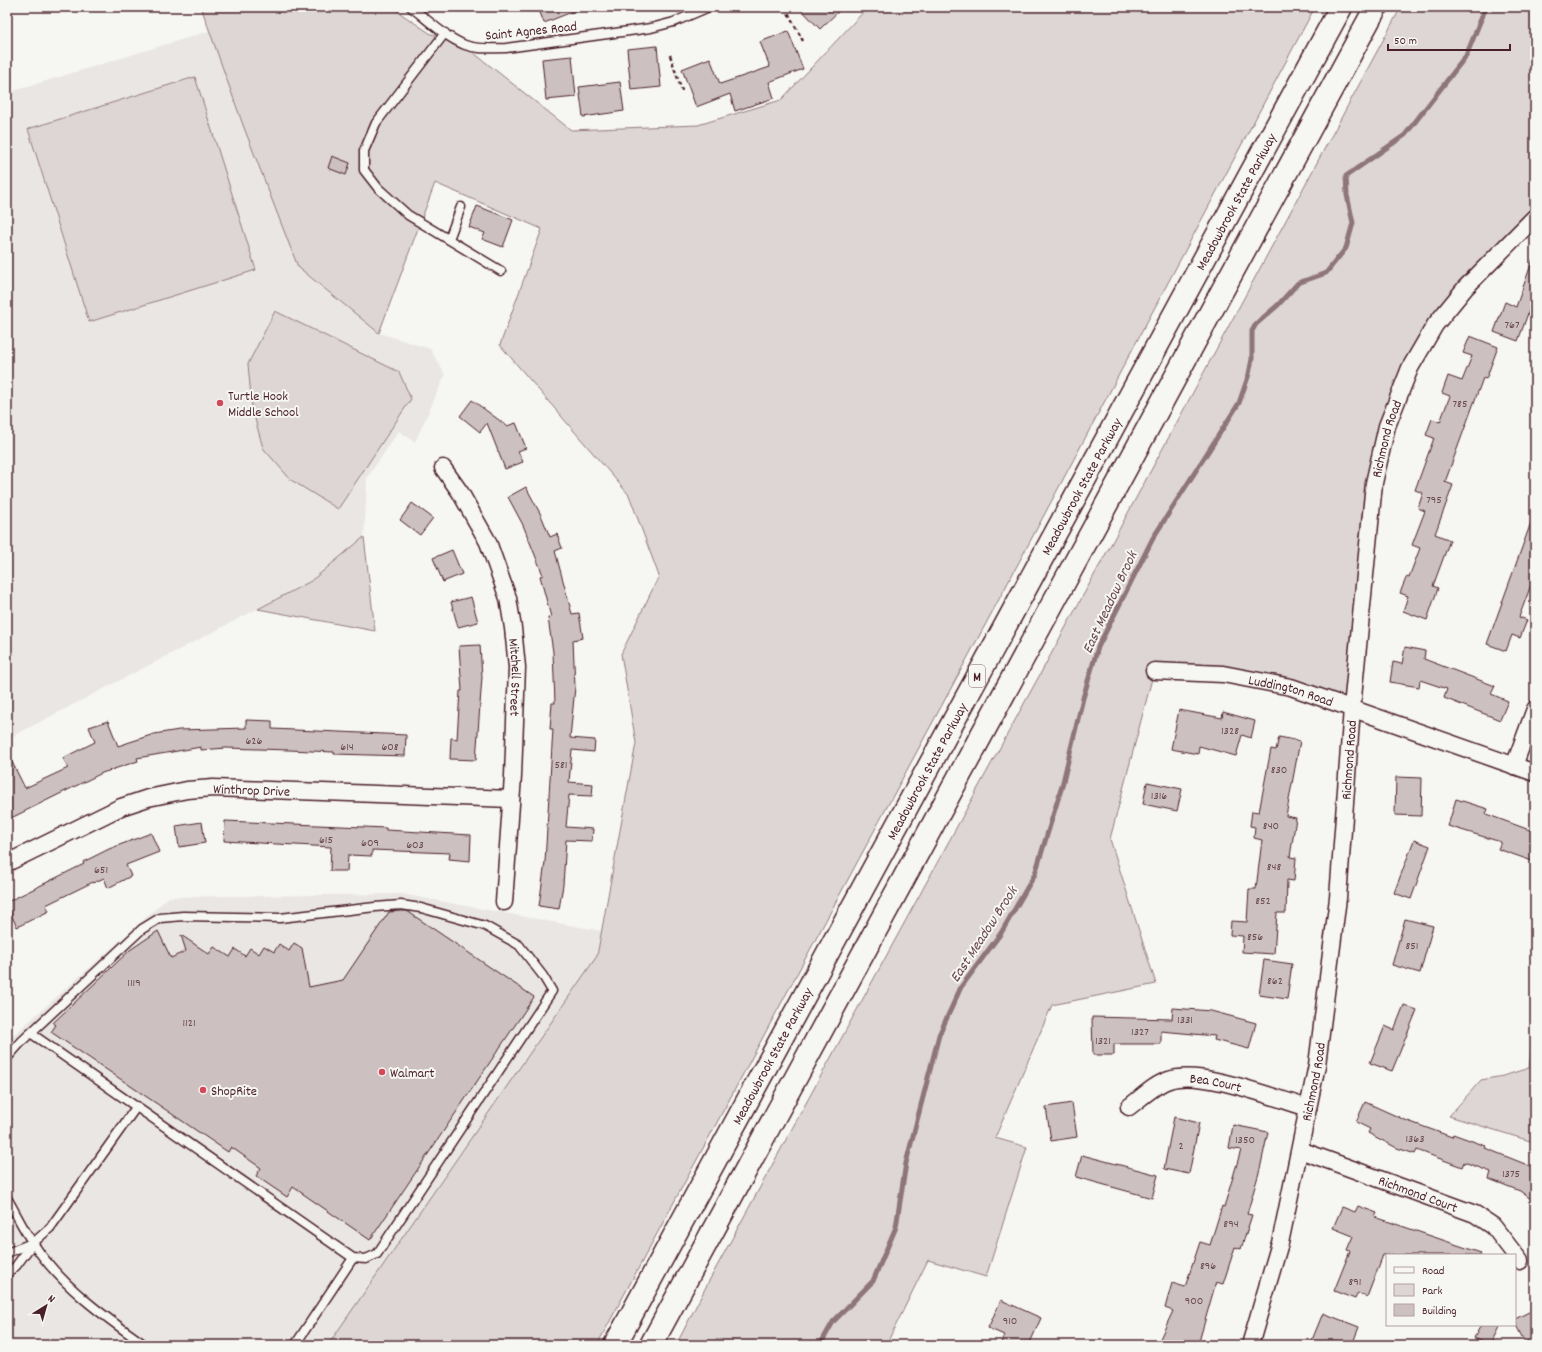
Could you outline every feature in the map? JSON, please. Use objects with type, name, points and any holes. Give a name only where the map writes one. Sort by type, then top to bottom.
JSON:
[{"type":"highway","name":"Meadowbrook State Parkway","points":[[615,1345],[1341,7]]},
{"type":"highway","name":"M","points":[[651,1345],[1376,7]]},
{"type":"street","name":"Richmond Road","points":[[1250,1345],[1280,1243],[1317,1065],[1338,898],[1352,708],[1374,483],[1387,426],[1410,368],[1435,325],[1466,287],[1535,217]]},
{"type":"street","name":"Mitchell Street","points":[[443,468],[460,492],[488,542],[508,598],[517,667],[513,776],[504,902]]},
{"type":"street","name":"Luddington Road","points":[[1154,671],[1223,674],[1291,687],[1535,773]]},
{"type":"street","points":[[1514,766],[1535,709]]},
{"type":"street","name":"Winthrop Drive","points":[[7,863],[121,807],[148,798],[187,790],[213,788],[511,800]]},
{"type":"street","name":"Bea Court","points":[[1129,1107],[1163,1082],[1171,1079],[1193,1078],[1214,1080],[1308,1108]]},
{"type":"street","name":"Richmond Court","points":[[1300,1150],[1475,1214],[1492,1226],[1514,1254]]},
{"type":"street","name":"Richmond Court","points":[[1516,1256],[1520,1261]]},
{"type":"lane","name":"Saint Agnes Road","points":[[412,7],[445,33],[466,45],[481,48],[506,48],[651,28],[674,22],[709,7]]},
{"type":"lane","points":[[445,33],[376,123],[364,151],[364,170],[378,188],[408,215],[501,271]]},
{"type":"lane","points":[[449,239],[461,207]]},
{"type":"lane","points":[[7,1058],[22,1041],[32,1034],[142,929],[160,918],[184,916],[280,918],[401,905],[421,908],[485,926],[519,944],[543,976],[552,991],[377,1254],[366,1259],[353,1258],[32,1034]]},
{"type":"lane","points":[[7,1274],[16,1266],[33,1243],[50,1228],[137,1106]]},
{"type":"lane","points":[[7,1198],[33,1243],[68,1284],[104,1315],[145,1345]]},
{"type":"lane","points":[[7,1252],[33,1243]]},
{"type":"lane","points":[[295,1345],[353,1258]]},
{"type":"path","points":[[785,7],[803,41]]},
{"type":"path","points":[[670,55],[682,91]]},
{"type":"shaded area","name":"Turtle Hook Middle School","points":[[210,31],[243,125],[379,333],[430,349],[445,375],[415,442],[399,431],[367,478],[364,537],[311,581],[7,739],[7,93]]},
{"type":"shaded area","points":[[401,894],[601,931],[597,956],[328,1345],[7,1345],[7,1041],[169,897]]},
{"type":"green space","points":[[201,7],[391,7],[431,34],[460,42],[571,130],[698,125],[781,100],[868,7],[1315,7],[1011,577],[597,1345],[328,1345],[597,956],[636,743],[621,654],[659,576],[629,495],[500,345],[542,229],[435,183],[379,333],[298,267],[243,125]]},
{"type":"green space","points":[[1401,7],[1535,7],[1535,217],[1435,325],[1387,426],[1352,708],[1291,687],[1154,671],[1110,839],[1156,984],[1052,1005],[995,1138],[1027,1147],[986,1277],[928,1260],[886,1345],[676,1345],[710,1279],[1115,537]]},
{"type":"green space","points":[[195,77],[256,270],[89,322],[28,129]]},
{"type":"green space","points":[[275,311],[399,372],[411,399],[338,509],[291,480],[263,448],[252,408],[248,364]]},
{"type":"green space","points":[[364,537],[375,631],[258,609],[311,581]]},
{"type":"green space","points":[[1534,1028],[1535,1126],[1530,1141],[1449,1116],[1481,1080],[1503,1076],[1529,1068]]},
{"type":"building","points":[[538,7],[582,7],[582,8],[544,23]]},
{"type":"building","points":[[799,7],[843,7],[820,29]]},
{"type":"building","points":[[788,31],[803,69],[769,82],[774,98],[735,111],[730,94],[696,107],[682,69],[710,58],[720,84],[770,67],[760,42]]},
{"type":"building","points":[[657,46],[661,87],[631,90],[627,49]]},
{"type":"building","points":[[572,56],[576,97],[546,100],[542,59]]},
{"type":"building","points":[[620,82],[624,111],[583,117],[579,87]]},
{"type":"building","points":[[332,156],[350,163],[346,175],[328,168]]},
{"type":"building","points":[[477,206],[513,220],[503,247],[482,239],[485,233],[469,227]]},
{"type":"building","points":[[1533,259],[1535,259],[1535,294],[1518,341],[1494,332],[1505,302],[1516,307]]},
{"type":"building","points":[[1470,336],[1498,347],[1486,379],[1483,378],[1445,482],[1453,485],[1435,534],[1450,540],[1433,586],[1438,588],[1427,620],[1403,611],[1408,596],[1400,593],[1407,576],[1409,577],[1420,548],[1412,545],[1425,511],[1418,508],[1423,493],[1415,490],[1434,438],[1426,435],[1432,419],[1440,422],[1450,396],[1442,393],[1448,376],[1462,381],[1472,356],[1463,353]]},
{"type":"building","points":[[472,400],[507,426],[516,423],[526,448],[518,451],[523,462],[505,469],[487,423],[480,432],[460,416]]},
{"type":"building","points":[[526,487],[541,515],[550,537],[557,534],[562,548],[555,551],[572,614],[579,613],[583,638],[573,640],[575,687],[570,738],[595,740],[594,752],[572,750],[569,782],[593,784],[592,796],[569,795],[566,827],[593,829],[592,841],[566,840],[563,885],[559,909],[539,906],[545,862],[553,729],[550,729],[552,703],[555,703],[553,652],[548,618],[551,617],[540,576],[543,575],[523,525],[508,497]]},
{"type":"building","points":[[412,503],[433,518],[420,535],[400,520]]},
{"type":"building","points":[[1533,517],[1535,518],[1535,587],[1531,585],[1519,617],[1527,620],[1520,638],[1512,635],[1506,651],[1487,644]]},
{"type":"building","points":[[452,550],[462,574],[443,582],[433,558]]},
{"type":"building","points":[[471,597],[478,622],[458,627],[451,602]]},
{"type":"building","points":[[480,645],[482,677],[476,760],[450,759],[451,738],[457,739],[460,691],[462,691],[459,646]]},
{"type":"building","points":[[1405,647],[1425,651],[1424,659],[1495,686],[1491,694],[1508,701],[1500,720],[1444,698],[1447,689],[1420,680],[1419,687],[1390,682],[1393,662],[1402,664]]},
{"type":"building","points":[[1179,710],[1222,718],[1223,712],[1255,721],[1251,738],[1242,735],[1236,756],[1199,746],[1198,754],[1171,749]]},
{"type":"building","points":[[246,720],[272,721],[272,729],[406,735],[405,756],[226,748],[201,750],[201,747],[137,758],[138,761],[102,773],[7,820],[7,752],[25,788],[68,768],[63,758],[95,742],[89,727],[108,721],[118,746],[154,734],[179,730],[246,728]]},
{"type":"building","points":[[1279,737],[1300,741],[1286,816],[1296,818],[1290,857],[1296,858],[1294,881],[1287,880],[1286,913],[1277,913],[1274,954],[1242,952],[1243,936],[1230,935],[1231,921],[1247,922],[1249,889],[1256,889],[1262,840],[1254,838],[1255,827],[1250,826],[1252,811],[1259,812],[1271,749],[1276,750]]},
{"type":"building","points":[[1396,777],[1422,778],[1421,816],[1395,815]]},
{"type":"building","points":[[1147,782],[1182,789],[1177,811],[1143,804]]},
{"type":"building","points":[[1456,799],[1488,809],[1486,814],[1535,832],[1535,862],[1498,849],[1501,842],[1448,826]]},
{"type":"building","points":[[225,821],[386,828],[386,830],[471,835],[470,861],[449,859],[450,853],[372,850],[372,856],[348,855],[347,871],[330,871],[331,847],[224,841]]},
{"type":"building","points":[[202,822],[205,843],[179,847],[176,826]]},
{"type":"building","points":[[151,833],[159,852],[126,865],[131,876],[108,888],[104,878],[93,882],[46,905],[49,911],[17,927],[7,906],[7,902],[84,864],[83,862],[109,849]]},
{"type":"building","points":[[1414,840],[1430,846],[1411,899],[1394,893]]},
{"type":"building","points":[[407,911],[534,997],[370,1240],[293,1187],[287,1197],[256,1176],[261,1168],[231,1147],[228,1152],[51,1032],[56,1025],[53,1023],[130,950],[158,931],[171,958],[186,951],[181,935],[209,954],[214,947],[230,957],[235,949],[245,956],[250,948],[259,954],[264,946],[274,952],[279,944],[289,951],[294,943],[302,948],[309,987],[343,980],[389,912]]},
{"type":"building","points":[[1405,919],[1433,926],[1420,973],[1392,965]]},
{"type":"building","points":[[1264,960],[1292,964],[1287,999],[1259,995]]},
{"type":"building","points":[[1404,1005],[1417,1010],[1392,1071],[1370,1063],[1385,1026],[1394,1030]]},
{"type":"building","points":[[1173,1008],[1211,1011],[1256,1023],[1249,1049],[1214,1040],[1215,1036],[1161,1031],[1161,1044],[1114,1044],[1114,1055],[1093,1055],[1092,1017],[1172,1019]]},
{"type":"building","points":[[1365,1102],[1405,1120],[1452,1137],[1453,1134],[1486,1146],[1485,1148],[1535,1168],[1535,1202],[1520,1191],[1489,1179],[1491,1172],[1464,1162],[1462,1167],[1417,1150],[1415,1154],[1397,1148],[1368,1133],[1370,1129],[1356,1122]]},
{"type":"building","points":[[1072,1103],[1077,1137],[1051,1141],[1046,1107]]},
{"type":"building","points":[[1174,1117],[1199,1123],[1189,1174],[1164,1169]]},
{"type":"building","points":[[1233,1125],[1268,1132],[1260,1169],[1247,1214],[1252,1215],[1241,1249],[1235,1247],[1223,1284],[1216,1282],[1198,1345],[1157,1345],[1173,1311],[1165,1308],[1172,1283],[1185,1287],[1200,1242],[1210,1245],[1222,1206],[1224,1207],[1241,1150],[1229,1148]]},
{"type":"building","points":[[1082,1155],[1158,1175],[1152,1198],[1076,1177]]},
{"type":"building","points":[[1358,1206],[1377,1213],[1375,1217],[1481,1253],[1383,1255],[1367,1297],[1358,1293],[1355,1299],[1334,1291],[1350,1251],[1347,1250],[1353,1236],[1333,1228],[1342,1207],[1355,1212]]},
{"type":"building","points":[[1001,1300],[1041,1318],[1029,1345],[1000,1345],[1004,1335],[988,1328]]},
{"type":"building","points":[[1535,1309],[1535,1339],[1525,1343],[1516,1325],[1516,1318]]},
{"type":"building","points":[[1323,1313],[1359,1327],[1352,1345],[1310,1345]]},
{"type":"building","points":[[1480,1326],[1500,1326],[1490,1345],[1474,1338]]},
{"type":"waterway","name":"East Meadow Brook","points":[[820,1345],[833,1322],[873,1281],[896,1227],[906,1163],[939,1035],[961,987],[1001,933],[1035,874],[1062,786],[1083,698],[1098,647],[1153,538],[1239,403],[1249,374],[1252,359],[1252,331],[1256,324],[1278,305],[1298,283],[1326,273],[1346,248],[1353,223],[1347,195],[1346,176],[1405,135],[1466,56],[1486,7]]},
{"type":"place","name":"Turtle Hook Middle School","points":[[220,403]]},
{"type":"place","name":"Walmart","points":[[382,1072]]},
{"type":"place","name":"ShopRite","points":[[203,1090]]}]
